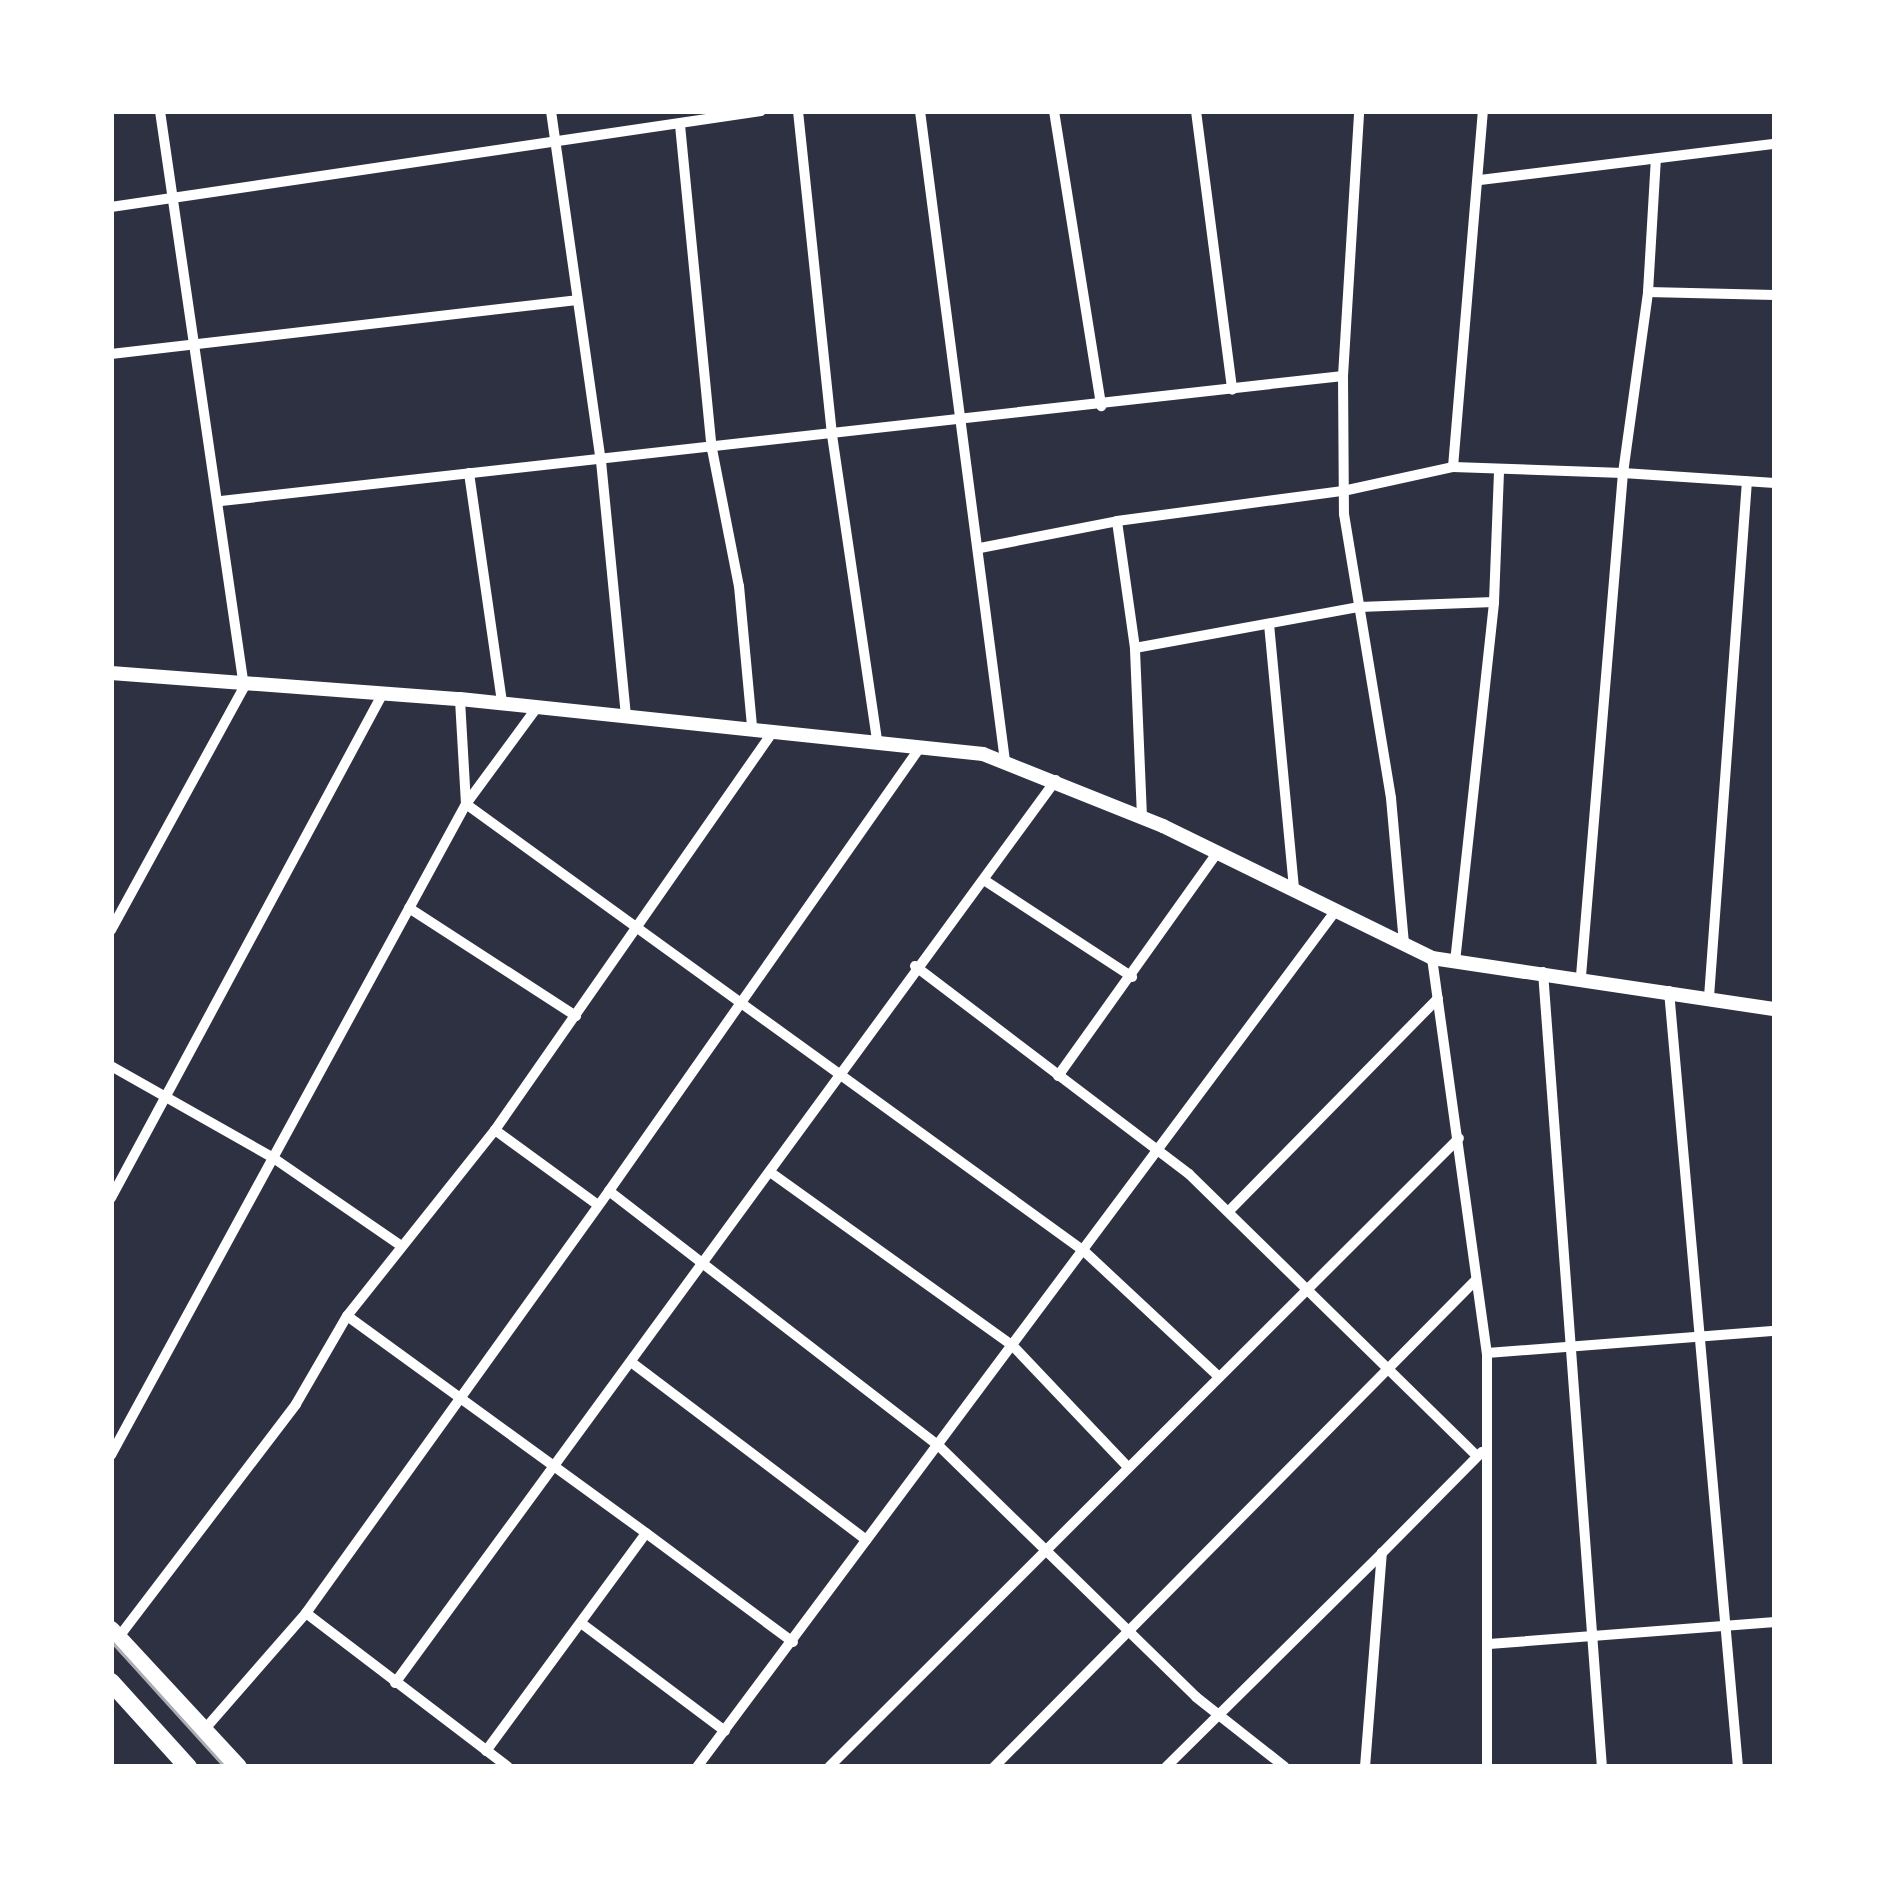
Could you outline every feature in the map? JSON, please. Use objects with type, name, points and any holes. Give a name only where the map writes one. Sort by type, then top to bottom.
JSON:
[{"type":"main road","points":[[115,1634],[238,1767]]},
{"type":"main road","points":[[111,1682],[188,1767]]},
{"type":"street","points":[[111,930],[244,687],[199,347],[160,111]]},
{"type":"street","points":[[550,111],[601,461],[626,715]]},
{"type":"street","points":[[111,207],[556,146],[761,111]]},
{"type":"street","points":[[798,111],[832,435],[877,740]]},
{"type":"street","points":[[920,111],[966,420],[1005,761]]},
{"type":"street","points":[[1054,111],[1101,406]]},
{"type":"street","points":[[1196,111],[1232,390]]},
{"type":"street","points":[[1359,111],[1343,376],[1343,491],[1391,798],[1404,944]]},
{"type":"street","points":[[1453,467],[1483,111]]},
{"type":"street","points":[[680,124],[712,449],[739,586],[752,727]]},
{"type":"street","points":[[1480,180],[1775,144]]},
{"type":"street","points":[[1581,976],[1623,473],[1648,292],[1655,159]]},
{"type":"street","points":[[1648,292],[1775,295]]},
{"type":"street","points":[[111,354],[577,300]]},
{"type":"street","points":[[221,501],[1343,376]]},
{"type":"street","points":[[980,548],[1117,521],[1343,491],[1453,467],[1775,483]]},
{"type":"street","points":[[1455,962],[1494,602],[1499,471]]},
{"type":"street","points":[[469,473],[502,703]]},
{"type":"street","points":[[1709,998],[1747,481]]},
{"type":"street","points":[[1117,521],[1135,647],[1142,817]]},
{"type":"street","points":[[1135,647],[1359,607],[1494,602]]},
{"type":"street","points":[[1270,624],[1294,890]]},
{"type":"street","points":[[111,673],[774,729],[1005,761],[1142,817],[1432,958],[1581,976],[1775,1009]]},
{"type":"street","points":[[111,1198],[383,693]]},
{"type":"street","points":[[460,699],[466,804]]},
{"type":"street","points":[[111,1455],[466,804],[538,706]]},
{"type":"street","points":[[115,1634],[296,1404],[346,1316],[495,1130],[774,729]]},
{"type":"street","points":[[204,1730],[306,1613],[744,1002],[921,746]]},
{"type":"street","points":[[395,1683],[843,1072],[915,966],[1057,779]]},
{"type":"street","points":[[466,804],[637,930],[843,1072],[1084,1251],[1217,1375]]},
{"type":"street","points":[[1058,1076],[1217,853]]},
{"type":"street","points":[[984,880],[1132,976]]},
{"type":"street","points":[[409,908],[576,1016]]},
{"type":"street","points":[[698,1767],[1334,913]]},
{"type":"street","points":[[1432,958],[1487,1353],[1487,1767]]},
{"type":"street","points":[[915,966],[1156,1148],[1229,1211],[1388,1374],[1477,1456]]},
{"type":"street","points":[[1543,972],[1598,1635],[1602,1767]]},
{"type":"street","points":[[1669,992],[1738,1767]]},
{"type":"street","points":[[1229,1211],[1438,998]]},
{"type":"street","points":[[111,1066],[272,1157],[400,1245]]},
{"type":"street","points":[[495,1130],[598,1205]]},
{"type":"street","points":[[829,1767],[1305,1286],[1459,1138]]},
{"type":"street","points":[[770,1172],[1013,1346],[1127,1466]]},
{"type":"street","points":[[609,1191],[699,1267],[940,1447],[1219,1717],[1285,1767]]},
{"type":"street","points":[[994,1767],[1132,1633],[1476,1280]]},
{"type":"street","points":[[346,1316],[458,1399],[559,1462],[793,1642]]},
{"type":"street","points":[[1487,1353],[1775,1331]]},
{"type":"street","points":[[631,1362],[866,1540]]},
{"type":"street","points":[[1166,1767],[1490,1446]]},
{"type":"street","points":[[486,1750],[646,1532]]},
{"type":"street","points":[[1364,1767],[1382,1553]]},
{"type":"street","points":[[306,1613],[508,1767]]},
{"type":"street","points":[[1489,1644],[1775,1622]]},
{"type":"street","points":[[581,1623],[725,1731]]},
{"type":"tram line","points":[[111,1641],[225,1767]]}]
